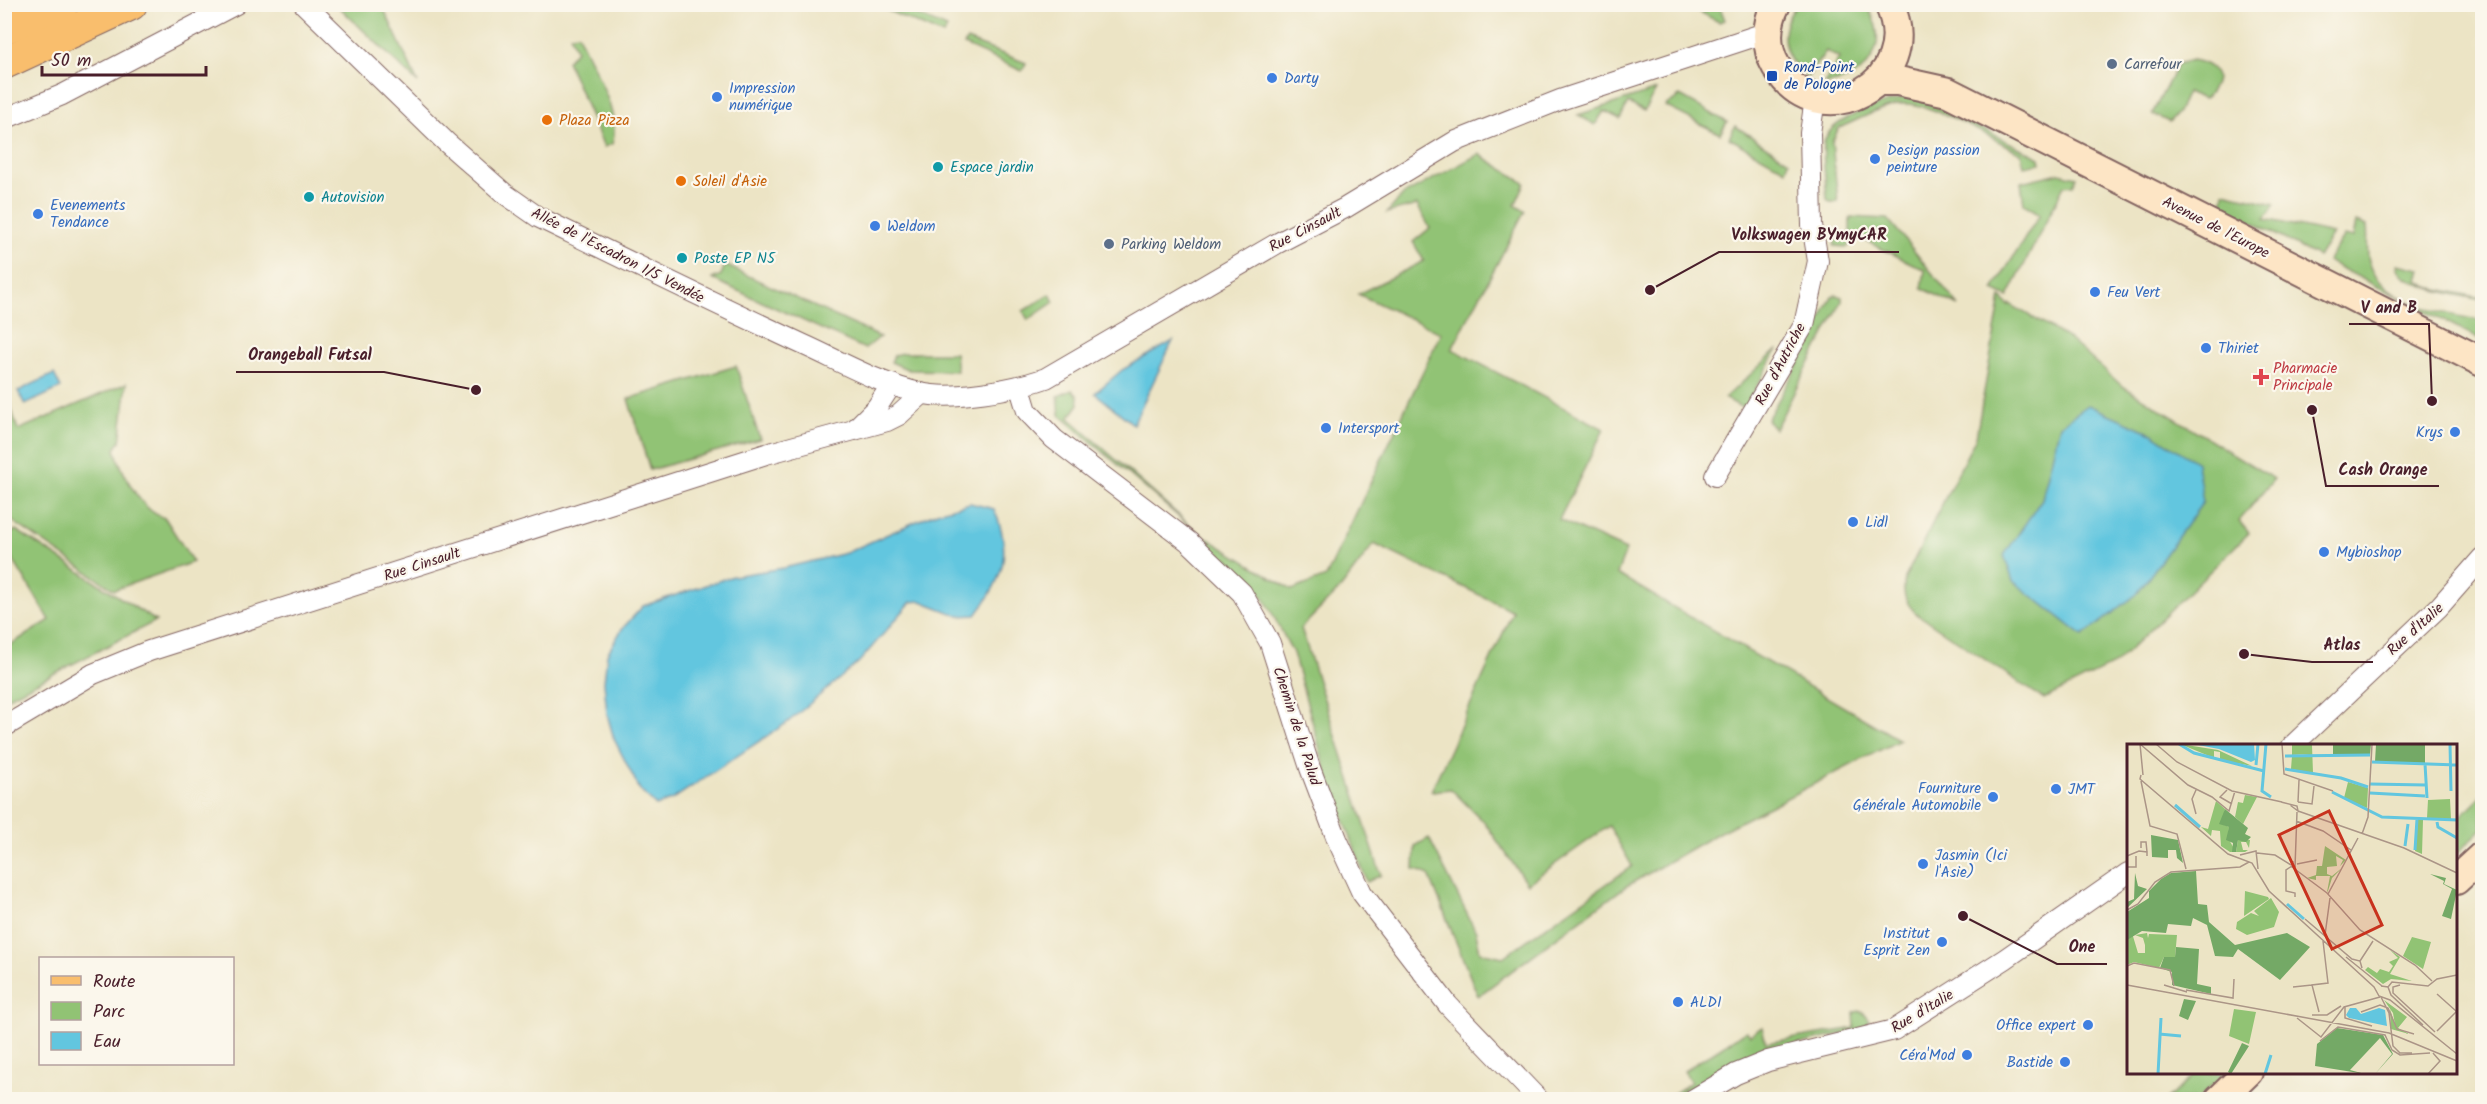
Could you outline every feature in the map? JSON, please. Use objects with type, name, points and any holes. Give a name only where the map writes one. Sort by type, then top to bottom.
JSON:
[{"type":"main road","points":[[4,28],[62,4]]},
{"type":"main road","points":[[4,63],[131,4]]},
{"type":"street","points":[[4,119],[62,95],[236,4]]},
{"type":"street","name":"Allée de l'Escadron 1/5 Vendée","points":[[304,4],[446,142],[505,194],[538,218],[695,295],[892,384],[922,394]]},
{"type":"street","points":[[1776,4],[1768,32],[1772,58],[1782,77],[1796,89],[1815,99],[1831,101],[1861,94],[1879,81],[1891,64],[1898,40],[1889,4]]},
{"type":"street","name":"Rue Cinsault","points":[[4,727],[93,674],[159,648],[755,458],[852,432],[900,415],[922,394],[998,392],[1020,388],[1046,378],[1454,142],[1560,100],[1768,32]]},
{"type":"street","name":"Avenue de l'Europe","points":[[1898,40],[1923,70],[1948,92]]},
{"type":"street","name":"Avenue de l'Europe","points":[[1879,81],[1916,84],[1948,92],[2482,362]]},
{"type":"street","name":"Rue d'Autriche","points":[[1715,476],[1804,325],[1818,261],[1812,225],[1810,133],[1815,99]]},
{"type":"street","name":"Rue Cinsault","points":[[852,432],[878,407],[892,384]]},
{"type":"street","name":"Chemin de la Palud","points":[[1020,388],[1027,411],[1054,439],[1189,542],[1242,593],[1270,642],[1310,768],[1336,839],[1362,893],[1448,1005],[1539,1100]]},
{"type":"street","name":"Rue d'Italie","points":[[2294,744],[2439,607],[2482,558]]},
{"type":"street","points":[[2457,879],[2482,856]]},
{"type":"street","name":"Rue d'Italie","points":[[1692,1100],[1736,1074],[1768,1061],[1894,1030],[2006,959],[2127,874]]},
{"type":"street","points":[[2219,1100],[2246,1074]]},
{"type":"green space","points":[[337,5],[382,5],[418,83]]},
{"type":"green space","points":[[875,5],[894,5],[947,28],[943,35]]},
{"type":"green space","points":[[1685,5],[1719,5],[1725,20],[1719,22]]},
{"type":"green space","points":[[1797,5],[1866,5],[1874,19],[1877,33],[1872,58],[1864,68],[1853,76],[1824,84],[1839,58],[1826,51],[1807,78],[1792,62],[1785,44],[1786,24]]},
{"type":"green space","points":[[578,34],[604,89],[613,119],[612,144],[604,147],[567,61],[576,50],[570,35]]},
{"type":"green space","points":[[967,40],[1026,63],[1022,71],[964,45]]},
{"type":"green space","points":[[2192,60],[2201,62],[2213,70],[2216,80],[2210,92],[2204,99],[2187,92],[2178,112],[2169,122],[2152,114],[2178,64]]},
{"type":"green space","points":[[1656,90],[1644,111],[1628,103],[1620,119],[1604,111],[1595,125],[1578,115]]},
{"type":"green space","points":[[1680,96],[1727,122],[1720,134],[1665,106]]},
{"type":"green space","points":[[1907,97],[1927,101],[2040,158],[2041,163],[2024,166],[2021,153],[1945,114],[1928,108],[1901,104],[1839,128],[1832,142],[1838,202],[1830,202],[1827,199],[1823,156],[1824,143],[1828,134],[1847,118]]},
{"type":"green space","points":[[1735,126],[1789,161],[1786,170],[1729,138]]},
{"type":"green space","points":[[1479,154],[1525,183],[1515,205],[1525,211],[1452,349],[1604,429],[1559,520],[1626,550],[1617,574],[1900,740],[1720,832],[1625,887],[1478,996],[1429,875],[1414,869],[1415,846],[1429,838],[1476,932],[1480,952],[1503,957],[1632,866],[1609,826],[1527,884],[1485,823],[1451,789],[1431,791],[1513,611],[1374,544],[1340,589],[1301,628],[1381,875],[1367,882],[1326,771],[1293,653],[1264,598],[1180,518],[1060,415],[1058,396],[1072,390],[1078,396],[1079,404],[1069,418],[1200,534],[1292,590],[1326,577],[1441,333],[1358,294],[1424,261],[1413,242],[1430,228],[1417,205],[1387,213],[1403,195]]},
{"type":"green space","points":[[2059,173],[2077,177],[2073,185],[2064,186],[2008,297],[1993,290],[2040,214],[2024,204],[2021,182]]},
{"type":"green space","points":[[2224,192],[2275,204],[2265,219],[2333,234],[2318,257],[2222,206]]},
{"type":"green space","points":[[1850,217],[1888,219],[1959,306],[1922,288],[1925,270],[1856,236],[1848,247],[1834,246],[1836,239],[1850,237]]},
{"type":"green space","points":[[2356,222],[2367,226],[2370,264],[2377,278],[2388,290],[2434,311],[2482,321],[2482,340],[2327,261],[2344,236],[2353,238]]},
{"type":"green space","points":[[2397,264],[2421,269],[2418,281],[2429,287],[2482,298],[2482,300],[2447,293],[2433,289],[2408,279],[2400,272]]},
{"type":"green space","points":[[725,265],[880,337],[865,349],[712,279],[721,275]]},
{"type":"green space","points":[[1050,294],[1054,302],[1028,320],[1023,311]]},
{"type":"green space","points":[[1832,296],[1842,297],[1842,301],[1775,429],[1767,420],[1807,349]]},
{"type":"green space","points":[[2001,297],[2009,306],[2010,304],[2069,339],[2121,385],[2274,479],[2239,521],[2249,533],[2115,664],[2044,699],[1917,614],[1907,602],[1904,594],[1905,578],[1976,437]]},
{"type":"green space","points":[[1778,349],[1744,409],[1725,398]]},
{"type":"green space","points":[[955,353],[957,371],[909,370],[891,362],[894,355]]},
{"type":"green space","points":[[736,366],[760,439],[650,470],[628,399]]},
{"type":"green space","points":[[127,383],[120,442],[115,449],[118,459],[133,490],[148,508],[165,518],[193,562],[114,590],[5,516],[5,388],[18,430]]},
{"type":"green space","points":[[16,530],[156,621],[5,699],[5,648],[50,620],[5,547],[5,537]]},
{"type":"green space","points":[[2482,795],[2482,829],[2457,854],[2457,820]]},
{"type":"green space","points":[[1862,1011],[1870,1021],[1860,1030],[1773,1050],[1699,1083],[1675,1099],[1666,1099],[1691,1082],[1684,1071],[1746,1031],[1750,1035],[1762,1027],[1766,1043],[1855,1028],[1854,1012]]},
{"type":"green space","points":[[2196,1074],[2225,1074],[2198,1099],[2167,1099]]},
{"type":"water","points":[[1173,341],[1133,424],[1095,393],[1122,370]]},
{"type":"water","points":[[54,374],[61,388],[25,405],[18,391]]},
{"type":"water","points":[[2088,405],[2152,433],[2197,463],[2203,502],[2137,594],[2083,636],[2013,581],[2004,555],[2042,499],[2060,425]]},
{"type":"water","points":[[970,503],[994,509],[1000,524],[1004,552],[999,577],[976,615],[959,616],[921,601],[911,602],[859,662],[788,722],[673,799],[656,806],[640,790],[614,739],[607,714],[604,682],[607,654],[622,629],[643,606],[733,576],[784,568],[846,553],[937,512]]},
{"type":"place","name":"Carrefour","points":[[2112,64]]},
{"type":"place","name":"Rond-Point de Pologne","points":[[1772,76]]},
{"type":"place","name":"Darty","points":[[1272,78]]},
{"type":"place","name":"Impression numérique","points":[[717,97]]},
{"type":"place","name":"Plaza Pizza","points":[[547,120]]},
{"type":"place","name":"Design passion peinture","points":[[1875,159]]},
{"type":"place","name":"Espace jardin","points":[[938,167]]},
{"type":"place","name":"Soleil d'Asie","points":[[681,181]]},
{"type":"place","name":"Autovision","points":[[309,197]]},
{"type":"place","name":"Evenements Tendance","points":[[38,214]]},
{"type":"place","name":"Weldom","points":[[875,226]]},
{"type":"place","name":"Parking Weldom","points":[[1109,244]]},
{"type":"place","name":"Poste EP N5","points":[[682,258]]},
{"type":"place","name":"Volkswagen BYmyCAR","points":[[1650,290]]},
{"type":"place","name":"Feu Vert","points":[[2095,292]]},
{"type":"place","name":"Thiriet","points":[[2206,348]]},
{"type":"place","name":"Pharmacie Principale","points":[[2261,377]]},
{"type":"place","name":"Orangeball Futsal","points":[[476,390]]},
{"type":"place","name":"V and B","points":[[2432,401]]},
{"type":"place","name":"Cash Orange","points":[[2312,410]]},
{"type":"place","name":"Intersport","points":[[1326,428]]},
{"type":"place","name":"Krys","points":[[2455,432]]},
{"type":"place","name":"Lidl","points":[[1853,522]]},
{"type":"place","name":"Mybioshop","points":[[2324,552]]},
{"type":"place","name":"Atlas","points":[[2244,654]]},
{"type":"place","name":"JMT","points":[[2056,789]]},
{"type":"place","name":"Fourniture Générale Automobile","points":[[1993,797]]},
{"type":"place","name":"Jasmin (Ici l'Asie)","points":[[1923,864]]},
{"type":"place","name":"One","points":[[1963,916]]},
{"type":"place","name":"Institut Esprit Zen","points":[[1942,942]]},
{"type":"place","name":"ALDI","points":[[1678,1002]]},
{"type":"place","name":"Office expert","points":[[2088,1025]]},
{"type":"place","name":"Céra'Mod","points":[[1967,1055]]},
{"type":"place","name":"Bastide","points":[[2065,1062]]}]
